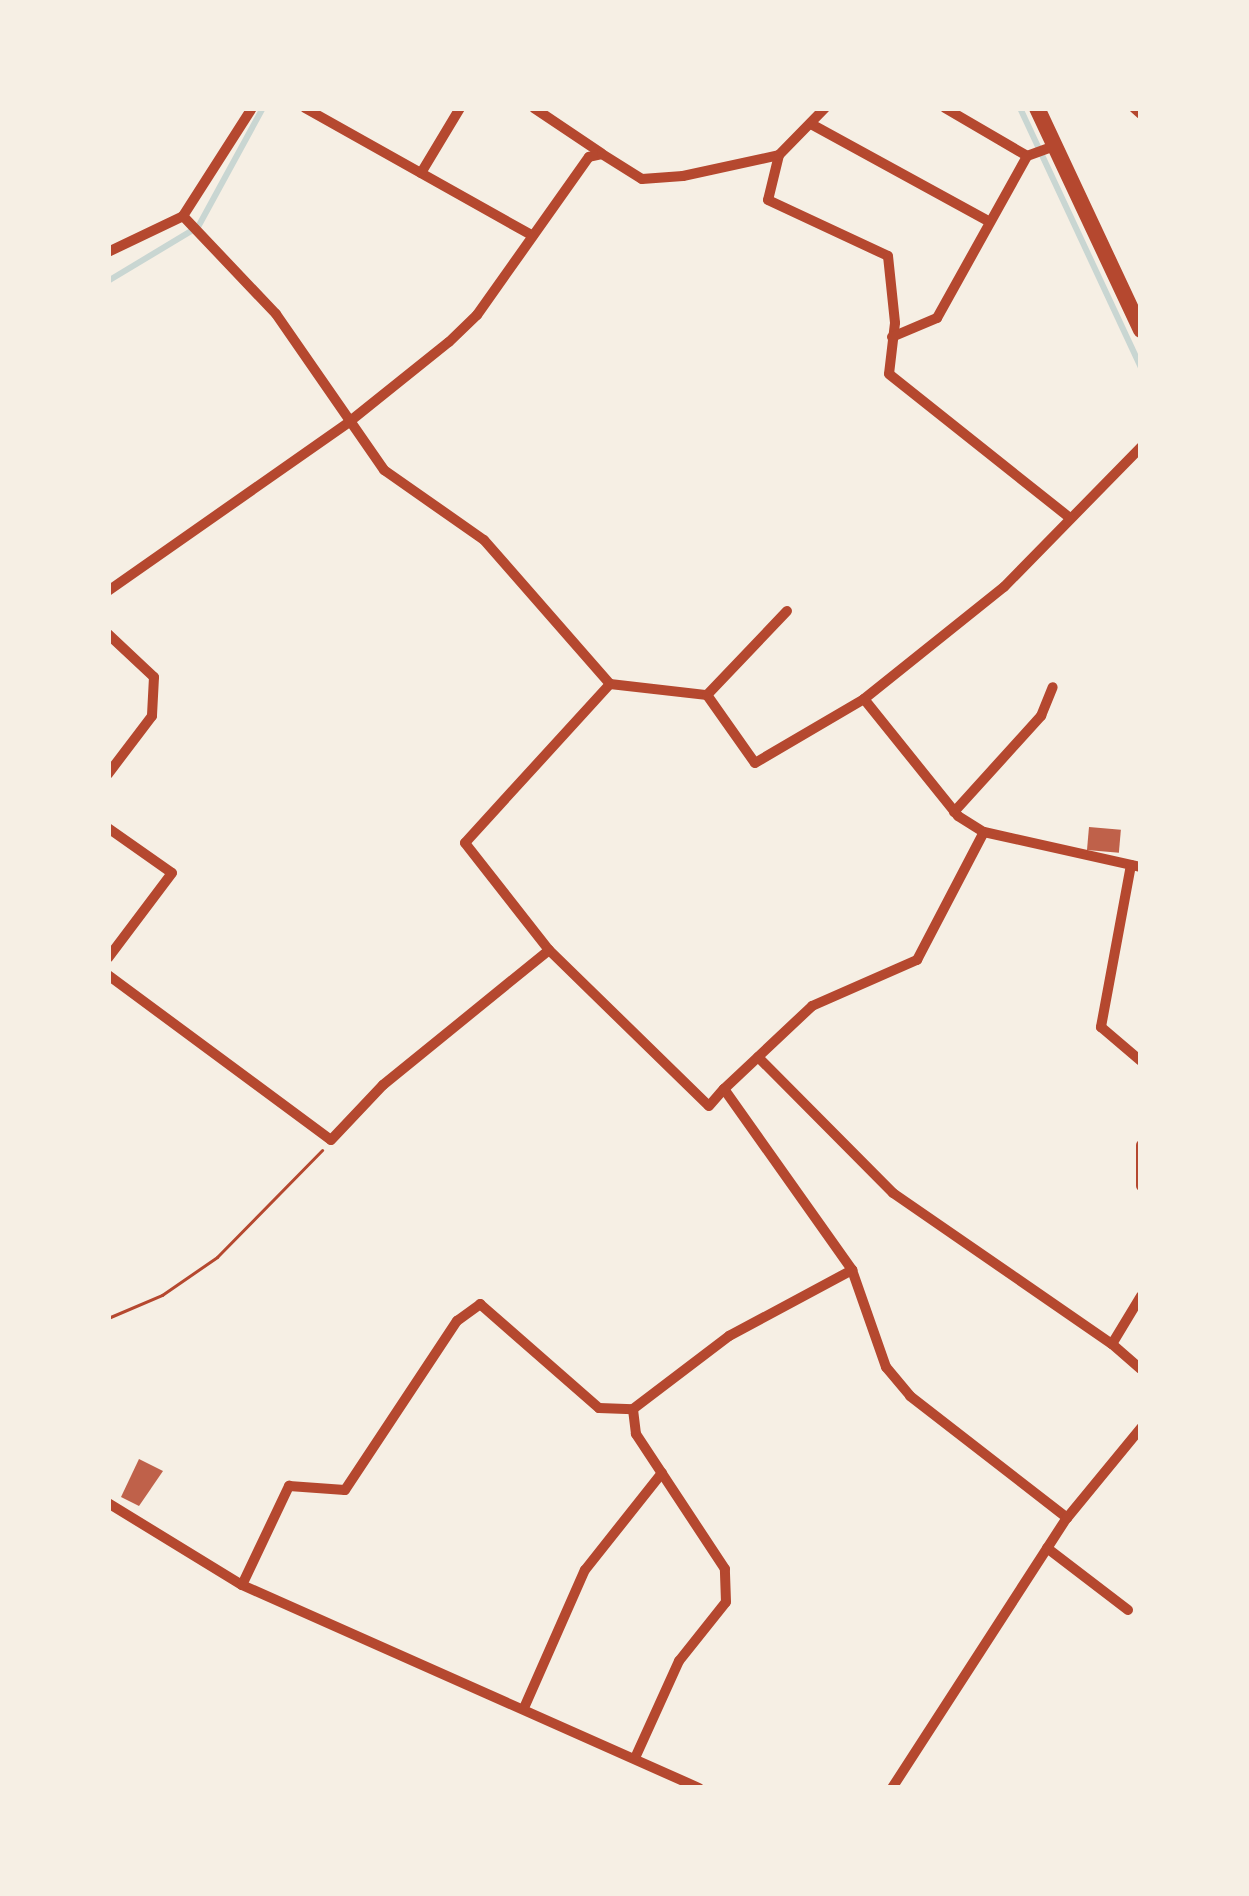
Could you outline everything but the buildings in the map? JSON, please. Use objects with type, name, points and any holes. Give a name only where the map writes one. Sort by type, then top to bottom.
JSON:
[{"type":"main road","points":[[1037,108],[1141,330]]},
{"type":"street","points":[[108,252],[183,216],[252,108]]},
{"type":"street","points":[[305,108],[533,236]]},
{"type":"street","points":[[421,173],[460,108]]},
{"type":"street","points":[[534,108],[642,178],[779,155]]},
{"type":"street","points":[[825,108],[779,155],[768,200],[888,256],[889,374],[1070,518]]},
{"type":"street","points":[[945,108],[1027,156]]},
{"type":"street","points":[[1134,108],[1141,114]]},
{"type":"street","points":[[811,124],[988,221]]},
{"type":"street","points":[[892,337],[938,318],[1027,156],[1055,146]]},
{"type":"street","points":[[108,591],[349,422],[477,315],[589,157],[602,154]]},
{"type":"street","points":[[183,216],[276,314],[349,422],[406,491],[484,540],[610,684],[706,694],[755,763],[864,699],[1004,587],[1141,448]]},
{"type":"street","points":[[706,694],[787,611]]},
{"type":"street","points":[[108,634],[154,676],[152,716],[108,774]]},
{"type":"street","points":[[610,684],[465,843],[549,950],[709,1106],[812,1006],[916,960],[984,832]]},
{"type":"street","points":[[955,812],[1041,716],[1053,687]]},
{"type":"street","points":[[864,699],[955,812],[984,832],[1136,866],[1101,1028],[1141,1061]]},
{"type":"street","points":[[108,828],[172,873],[108,958]]},
{"type":"street","points":[[108,975],[332,1140],[383,1085],[549,950]]},
{"type":"street","points":[[758,1057],[893,1193],[1112,1344],[1141,1370]]},
{"type":"street","points":[[724,1089],[852,1270],[886,1366],[910,1396],[1067,1518]]},
{"type":"street","points":[[1141,1145],[1141,1186]]},
{"type":"street","points":[[242,1586],[290,1486],[345,1490],[457,1321],[480,1304],[598,1408],[633,1409],[729,1336],[852,1270]]},
{"type":"street","points":[[1112,1344],[1141,1296]]},
{"type":"street","points":[[633,1409],[636,1434],[725,1569],[726,1602],[679,1661],[635,1758]]},
{"type":"street","points":[[892,1788],[1067,1518],[1141,1428]]},
{"type":"street","points":[[524,1708],[585,1570],[662,1473]]},
{"type":"street","points":[[108,1503],[242,1586],[699,1788]]},
{"type":"street","points":[[1047,1548],[1129,1610]]},
{"type":"path","points":[[108,1318],[162,1295],[218,1257],[332,1140]]},
{"type":"waterway","points":[[108,281],[198,227],[263,108]]},
{"type":"waterway","points":[[1020,108],[1141,368]]}]
